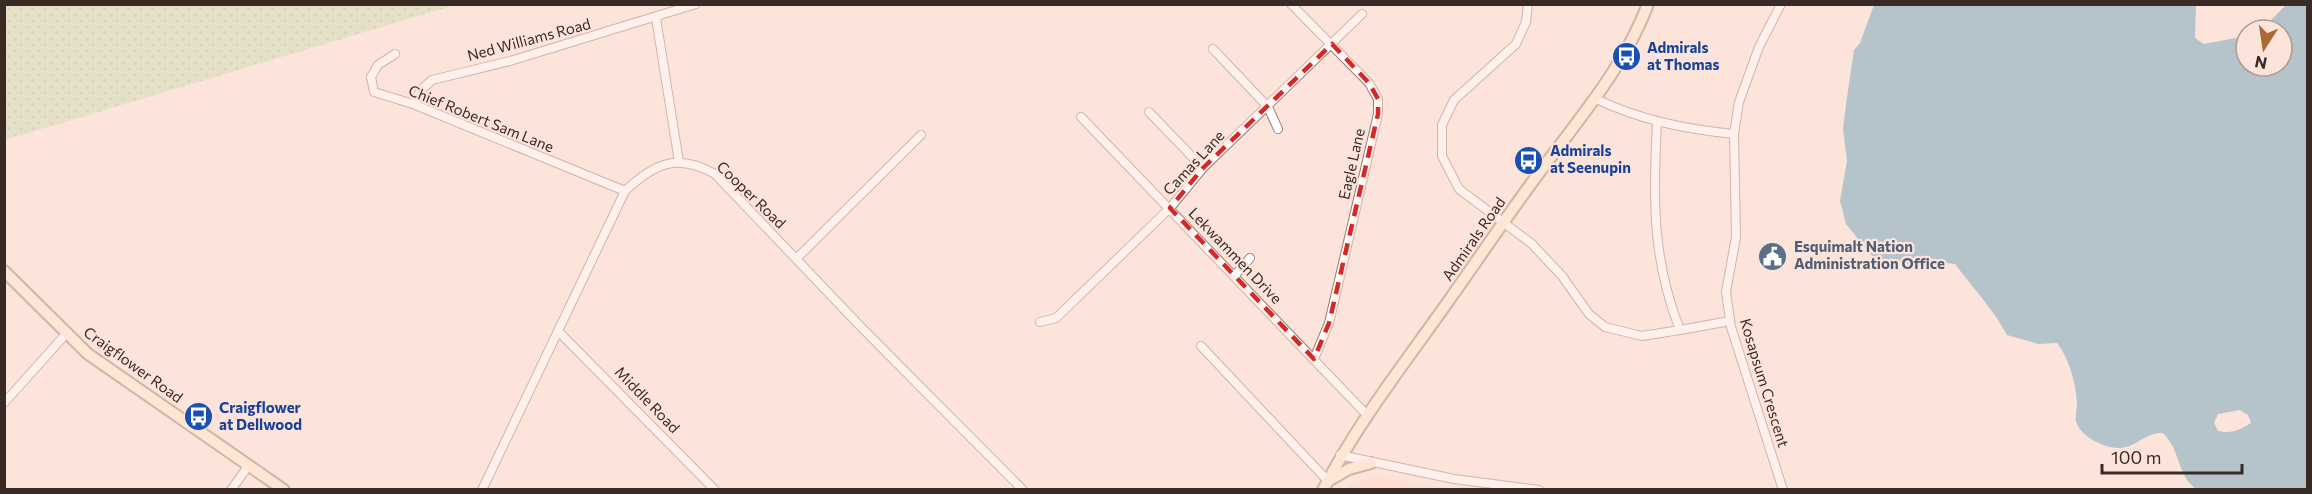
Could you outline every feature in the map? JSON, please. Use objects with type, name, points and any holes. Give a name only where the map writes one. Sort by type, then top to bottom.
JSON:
[{"type":"main road","name":"Admirals Road","points":[[1326,485],[1340,455],[1367,415],[1594,98],[1628,47],[1648,4]]},
{"type":"main road","name":"Craigflower Road","points":[[4,271],[66,334],[104,366],[284,489]]},
{"type":"main road","points":[[1326,485],[1349,469],[1371,463]]},
{"type":"street","name":"Ned Williams Road","points":[[413,104],[421,90],[432,80],[510,61],[696,4]]},
{"type":"street","name":"Eagle Lane","points":[[1291,4],[1370,83],[1378,99],[1378,114],[1329,323],[1314,359]]},
{"type":"street","points":[[1528,4],[1526,22],[1516,44],[1454,100],[1442,125],[1442,156],[1459,189],[1532,244],[1562,276],[1589,314],[1605,327],[1642,336],[1730,321]]},
{"type":"street","name":"Kosapsum Crescent","points":[[1781,4],[1746,79],[1739,102],[1734,134],[1736,237],[1726,292],[1730,321],[1784,489]]},
{"type":"street","name":"Camas Lane","points":[[1040,322],[1056,318],[1170,208],[1203,168],[1362,14]]},
{"type":"street","points":[[482,489],[625,191],[647,171],[679,162],[656,18]]},
{"type":"street","points":[[1213,49],[1268,107],[1278,129]]},
{"type":"street","name":"Chief Robert Sam Lane","points":[[395,54],[378,65],[371,77],[374,92],[413,104],[625,191]]},
{"type":"street","points":[[1594,98],[1657,123],[1687,130],[1734,134]]},
{"type":"street","points":[[1149,112],[1203,168]]},
{"type":"street","name":"Lekwammen Drive","points":[[1081,117],[1367,415]]},
{"type":"street","points":[[1657,123],[1653,194],[1655,233],[1671,305],[1680,330]]},
{"type":"street","points":[[796,259],[921,135]]},
{"type":"street","name":"Cooper Road","points":[[679,162],[697,164],[715,174],[1023,489]]},
{"type":"street","points":[[1234,275],[1251,258]]},
{"type":"street","name":"Middle Road","points":[[558,331],[715,489]]},
{"type":"street","points":[[4,403],[66,334]]},
{"type":"street","points":[[1201,346],[1326,485]]},
{"type":"street","points":[[1340,455],[1484,484],[1539,489]]},
{"type":"street","points":[[231,489],[249,465]]},
{"type":"highlighted area","points":[[1332,44],[1369,83],[1378,99],[1378,114],[1329,323],[1314,359],[1170,208],[1203,168]]},
{"type":"shaded area","points":[[1373,476],[1447,489],[1346,489],[1350,484]]},
{"type":"green space","points":[[5,4],[455,4],[455,5],[5,140]]},
{"type":"water","points":[[1874,5],[2196,5],[2195,38],[2204,44],[2234,38],[2234,78],[2294,78],[2294,18],[2273,18],[2286,5],[2307,5],[2307,489],[2196,489],[2185,476],[2173,447],[2163,433],[2157,433],[2121,448],[2094,441],[2078,427],[2073,380],[2065,356],[2057,343],[2038,344],[2007,335],[1989,307],[1955,264],[1946,263],[1921,270],[1883,262],[1872,256],[1846,224],[1840,201],[1847,161],[1843,129],[1854,50],[1860,43]],"holes":[[[2240,410],[2248,415],[2251,423],[2243,428],[2227,432],[2218,431],[2214,423],[2218,414]]]},
{"type":"place","name":"Admirals at Thomas","points":[[1626,57]]},
{"type":"place","name":"Admirals at Seenupin","points":[[1529,160]]},
{"type":"place","name":"Esquimalt Nation Administration Office","points":[[1773,256]]},
{"type":"place","name":"Craigflower at Dellwood","points":[[198,417]]}]
